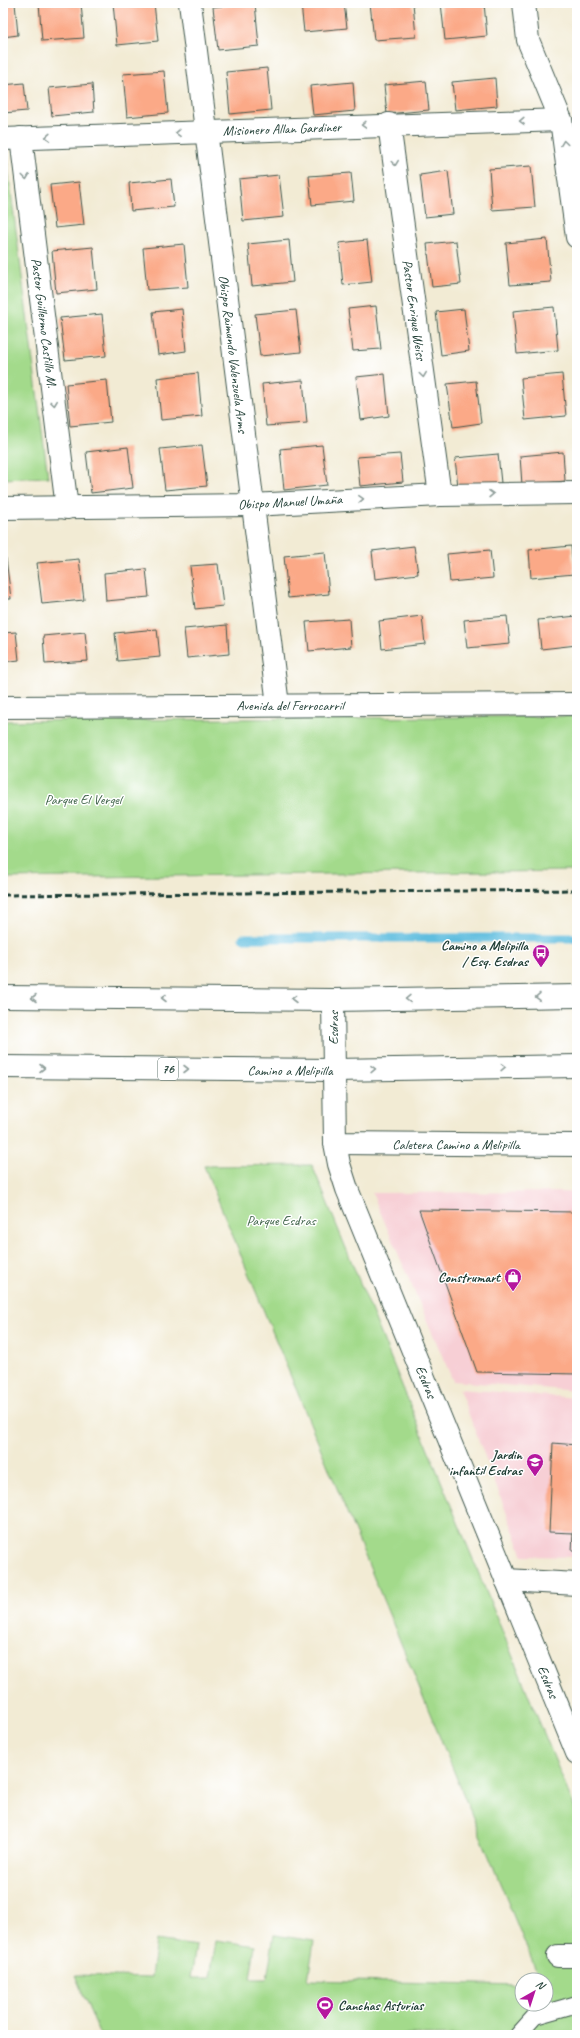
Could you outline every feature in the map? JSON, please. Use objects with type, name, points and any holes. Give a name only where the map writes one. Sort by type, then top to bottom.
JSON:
[{"type":"street","name":"Obispo Raimundo Valenzuela Arms","points":[[190,3],[278,705]]},
{"type":"street","points":[[524,3],[528,40],[561,120],[577,237]]},
{"type":"street","name":"Misionero Allan Gardiner","points":[[12,139],[389,124],[561,120]]},
{"type":"street","name":"Pastor Enrique Weiss","points":[[389,124],[440,495]]},
{"type":"street","name":"Pastor Guillermo Castillo M.","points":[[12,139],[67,508]]},
{"type":"street","name":"Obispo Manuel Umaña","points":[[3,508],[252,504],[440,495],[577,493]]},
{"type":"street","name":"Avenida del Ferrocarril","points":[[3,707],[577,704]]},
{"type":"street","points":[[3,997],[333,1000],[577,996]]},
{"type":"street","name":"Esdras","points":[[333,1000],[336,1143],[339,1164],[347,1189],[577,1753]]},
{"type":"street","name":"Camino a Melipilla","points":[[3,1067],[334,1070],[577,1066]]},
{"type":"street","name":"Caletera Camino a Melipilla","points":[[336,1143],[577,1145]]},
{"type":"street","points":[[506,1580],[577,1584]]},
{"type":"lane","points":[[518,2035],[535,2016],[577,2004]]},
{"type":"shaded area","name":"Construmart","points":[[577,1192],[577,1391],[453,1381],[372,1193]]},
{"type":"shaded area","name":"Jardin infantil Esdras","points":[[459,1389],[577,1398],[577,1557],[523,1556]]},
{"type":"green space","points":[[3,146],[5,146],[48,477],[3,479]]},
{"type":"green space","name":"Parque El Vergel","points":[[577,716],[577,871],[3,878],[3,721]]},
{"type":"green space","name":"Parque Esdras","points":[[312,1165],[577,1814],[577,2035],[100,2035],[75,1975],[151,1977],[156,1940],[196,1946],[191,1978],[210,1978],[216,1940],[255,1946],[250,1979],[267,1979],[274,1935],[314,1941],[308,1980],[514,1985],[514,2012],[554,2012],[554,1972],[537,1972],[204,1166]]},
{"type":"building","points":[[3,3],[15,3],[18,35],[3,37]]},
{"type":"building","points":[[39,3],[81,3],[84,38],[42,41]]},
{"type":"building","points":[[113,3],[154,3],[158,41],[117,45]]},
{"type":"building","points":[[255,3],[259,46],[218,50],[213,7]]},
{"type":"building","points":[[344,3],[347,28],[304,32],[301,4]]},
{"type":"building","points":[[370,3],[413,3],[416,37],[374,40]]},
{"type":"building","points":[[441,3],[484,3],[487,36],[445,40]]},
{"type":"building","points":[[267,68],[271,110],[230,114],[226,72]]},
{"type":"building","points":[[164,71],[168,113],[127,117],[123,74]]},
{"type":"building","points":[[495,78],[497,106],[455,110],[452,82]]},
{"type":"building","points":[[426,81],[429,110],[387,114],[384,85]]},
{"type":"building","points":[[353,82],[355,111],[313,115],[310,86]]},
{"type":"building","points":[[24,83],[27,111],[3,113],[3,85]]},
{"type":"building","points":[[92,84],[94,112],[52,116],[49,88]]},
{"type":"building","points":[[531,166],[535,207],[492,210],[489,169]]},
{"type":"building","points":[[448,171],[453,214],[425,217],[420,175]]},
{"type":"building","points":[[351,173],[354,201],[312,205],[309,176]]},
{"type":"building","points":[[279,175],[284,217],[243,221],[239,179]]},
{"type":"building","points":[[171,179],[174,207],[131,211],[129,183]]},
{"type":"building","points":[[79,182],[84,225],[55,228],[50,185]]},
{"type":"building","points":[[547,239],[551,282],[510,285],[506,243]]},
{"type":"building","points":[[289,240],[293,282],[252,286],[248,244]]},
{"type":"building","points":[[367,240],[372,282],[343,285],[339,243]]},
{"type":"building","points":[[456,241],[461,284],[432,287],[427,244]]},
{"type":"building","points":[[184,244],[188,287],[147,290],[143,248]]},
{"type":"building","points":[[93,247],[97,289],[56,293],[52,251]]},
{"type":"building","points":[[376,306],[381,349],[353,351],[348,309]]},
{"type":"building","points":[[554,307],[558,350],[517,354],[513,311]]},
{"type":"building","points":[[182,309],[186,351],[158,355],[153,312]]},
{"type":"building","points":[[464,309],[469,351],[441,355],[436,312]]},
{"type":"building","points":[[296,310],[301,352],[260,356],[255,314]]},
{"type":"building","points":[[102,314],[106,356],[65,360],[60,318]]},
{"type":"building","points":[[198,373],[202,416],[161,420],[157,378]]},
{"type":"building","points":[[385,374],[389,416],[361,420],[356,377]]},
{"type":"building","points":[[562,374],[566,416],[525,420],[521,378]]},
{"type":"building","points":[[107,380],[111,422],[70,426],[66,384]]},
{"type":"building","points":[[303,380],[307,423],[266,426],[262,384]]},
{"type":"building","points":[[476,381],[481,423],[453,427],[447,384]]},
{"type":"building","points":[[202,445],[207,486],[165,490],[160,449]]},
{"type":"building","points":[[322,445],[327,485],[284,490],[280,449]]},
{"type":"building","points":[[128,447],[133,488],[91,493],[86,452]]},
{"type":"building","points":[[563,452],[565,481],[522,485],[520,456]]},
{"type":"building","points":[[400,454],[403,482],[360,486],[357,457]]},
{"type":"building","points":[[498,454],[501,483],[458,487],[455,458]]},
{"type":"building","points":[[414,546],[418,574],[375,579],[372,551]]},
{"type":"building","points":[[571,546],[574,574],[531,578],[529,550]]},
{"type":"building","points":[[490,550],[493,578],[450,582],[447,554]]},
{"type":"building","points":[[325,552],[329,594],[288,598],[284,556]]},
{"type":"building","points":[[3,558],[6,558],[11,599],[3,599]]},
{"type":"building","points":[[79,559],[84,600],[42,604],[37,563]]},
{"type":"building","points":[[218,564],[223,606],[195,609],[190,566]]},
{"type":"building","points":[[146,569],[149,597],[106,601],[104,573]]},
{"type":"building","points":[[422,616],[425,644],[382,649],[379,621]]},
{"type":"building","points":[[507,616],[510,644],[467,648],[464,620]]},
{"type":"building","points":[[577,616],[577,645],[541,649],[538,620]]},
{"type":"building","points":[[349,619],[351,647],[309,651],[306,622]]},
{"type":"building","points":[[227,625],[229,654],[187,658],[184,629]]},
{"type":"building","points":[[157,629],[160,657],[118,661],[115,633]]},
{"type":"building","points":[[16,632],[19,660],[3,662],[3,633]]},
{"type":"building","points":[[85,632],[88,661],[45,664],[43,636]]},
{"type":"building","name":"Construmart","points":[[419,1210],[577,1212],[577,1374],[477,1372]]},
{"type":"building","points":[[553,1443],[577,1445],[577,1551],[572,1551],[573,1533],[549,1532]]},
{"type":"waterway","points":[[243,938],[577,938]]},
{"type":"railway","points":[[3,895],[577,890]]},
{"type":"place","name":"Camino a Melipilla / Esq. Esdras","points":[[541,968]]},
{"type":"place","name":"Construmart","points":[[513,1292]]},
{"type":"place","name":"Jardin infantil Esdras","points":[[535,1477]]},
{"type":"place","name":"Canchas Asturias","points":[[325,2020]]}]
